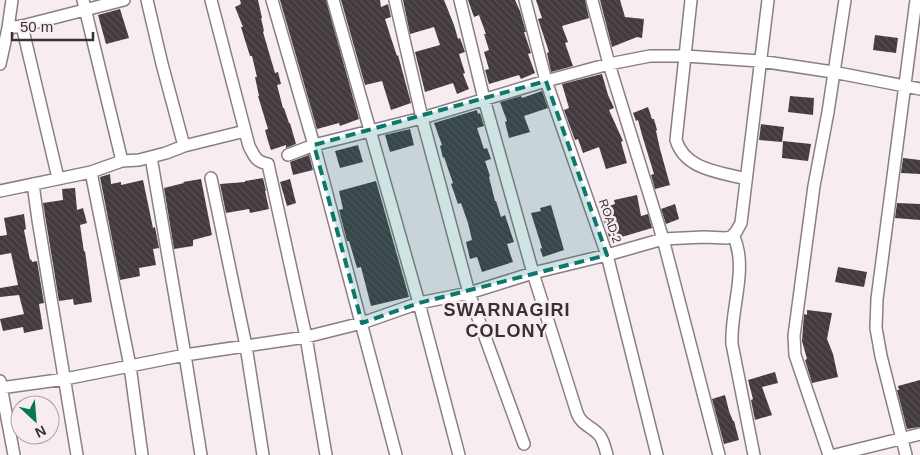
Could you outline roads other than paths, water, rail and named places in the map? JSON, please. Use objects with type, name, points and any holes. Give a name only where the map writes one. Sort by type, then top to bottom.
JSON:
[{"type":"street","points":[[1,57],[12,0]]},
{"type":"street","points":[[8,28],[22,26],[85,5],[124,0]]},
{"type":"street","points":[[147,0],[184,146]]},
{"type":"street","points":[[211,0],[249,146],[255,158],[260,162],[268,164],[306,337],[326,455]]},
{"type":"street","points":[[272,0],[314,145],[396,455]]},
{"type":"street","points":[[333,0],[419,303],[459,455]]},
{"type":"street","points":[[395,0],[422,118],[468,293],[524,444]]},
{"type":"street","points":[[460,0],[484,99],[533,273],[580,420],[599,434],[604,442],[607,455]]},
{"type":"street","name":"ROAD-2","points":[[525,0],[546,81],[607,255],[658,455]]},
{"type":"street","points":[[592,0],[609,64],[663,239],[719,455]]},
{"type":"street","points":[[691,0],[676,140],[678,147],[684,156],[702,168],[746,180]]},
{"type":"street","points":[[14,455],[0,386],[65,379],[185,355],[306,337],[362,323],[419,303],[468,293],[533,273],[663,239],[704,236],[726,238],[733,235],[741,224],[768,0]]},
{"type":"street","points":[[829,455],[795,355],[794,336],[814,186],[828,112],[845,0]]},
{"type":"street","points":[[906,455],[881,356],[876,328],[877,299],[916,0]]},
{"type":"street","points":[[85,5],[122,161]]},
{"type":"street","points":[[22,26],[58,178]]},
{"type":"street","points":[[288,155],[314,145],[422,118],[546,81],[609,64],[650,56],[685,56],[760,61],[833,72],[920,89]]},
{"type":"street","points":[[0,191],[91,172],[122,161],[139,160],[184,146],[245,131]]},
{"type":"street","points":[[151,157],[200,455]]},
{"type":"street","points":[[91,172],[130,366],[142,455]]},
{"type":"street","points":[[210,178],[246,346],[264,455]]},
{"type":"street","points":[[34,184],[77,455]]},
{"type":"street","points":[[733,235],[740,260],[732,344],[754,455]]},
{"type":"street","points":[[835,455],[920,434]]},
{"type":"district","name":"SWARNAGIRI COLONY","points":[[507,320]]}]
